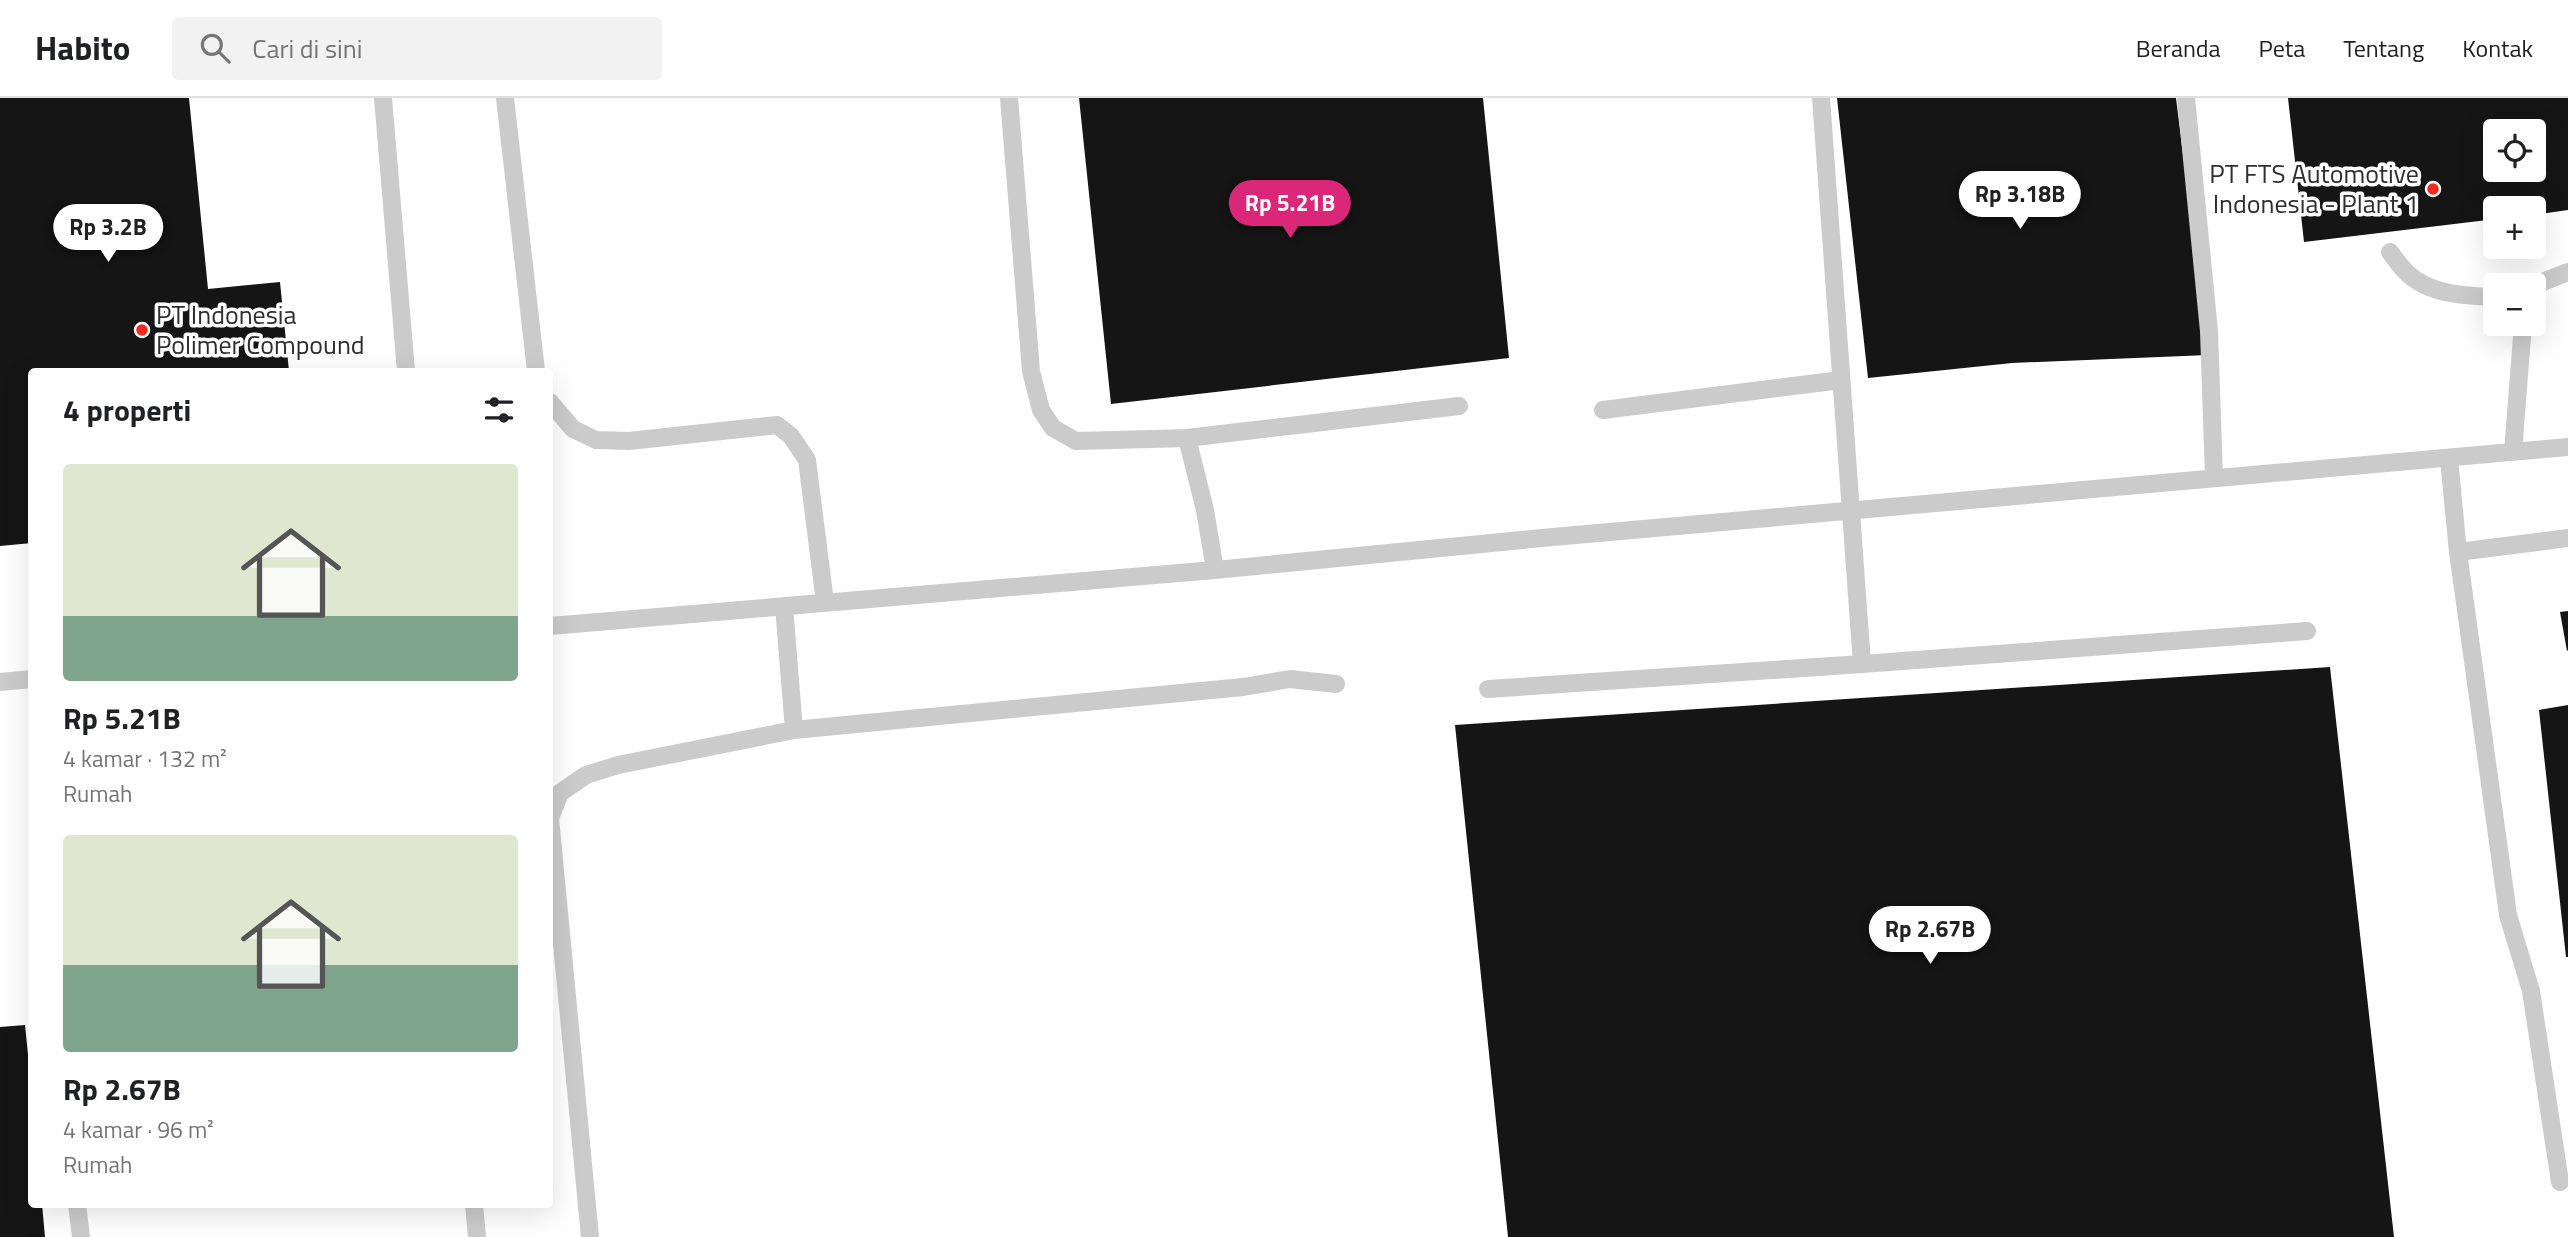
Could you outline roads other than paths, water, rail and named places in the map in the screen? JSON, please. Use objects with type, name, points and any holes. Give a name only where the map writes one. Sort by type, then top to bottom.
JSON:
[{"type":"lane","points":[[383,98],[405,368]]},
{"type":"lane","points":[[505,98],[537,368]]},
{"type":"lane","points":[[1009,98],[1031,371],[1041,410],[1053,428],[1076,441],[1187,438],[1459,406]]},
{"type":"lane","points":[[1821,98],[1862,664]]},
{"type":"lane","points":[[2186,98],[2209,331],[2214,478]]},
{"type":"lane","points":[[2390,252],[2408,274],[2429,287],[2463,296],[2483,297]]},
{"type":"lane","points":[[2546,281],[2568,272]]},
{"type":"lane","points":[[2513,452],[2522,336]]},
{"type":"lane","points":[[1603,410],[1841,380]]},
{"type":"lane","points":[[553,406],[573,429],[596,440],[629,441],[777,425],[791,436],[807,460],[825,602]]},
{"type":"lane","points":[[1187,438],[1205,510],[1215,570]]},
{"type":"lane","points":[[553,626],[1215,570],[1850,510],[2568,447]]},
{"type":"lane","points":[[2449,459],[2458,552],[2508,915],[2530,991],[2560,1182]]},
{"type":"lane","points":[[2458,552],[2568,538]]},
{"type":"lane","points":[[784,606],[794,730]]},
{"type":"lane","points":[[1488,689],[2307,631]]},
{"type":"lane","points":[[0,682],[28,679]]},
{"type":"lane","points":[[553,810],[560,793],[586,775],[618,765],[794,730],[1243,687],[1290,680],[1336,684]]},
{"type":"lane","points":[[553,849],[590,1237]]},
{"type":"lane","points":[[77,1208],[81,1237]]},
{"type":"lane","points":[[474,1208],[477,1237]]},
{"type":"place","name":"PT FTS Automotive Indonesia - Plant 1","points":[[2433,189]]},
{"type":"place","name":"PT Indonesia Polimer Compound","points":[[142,330]]}]
